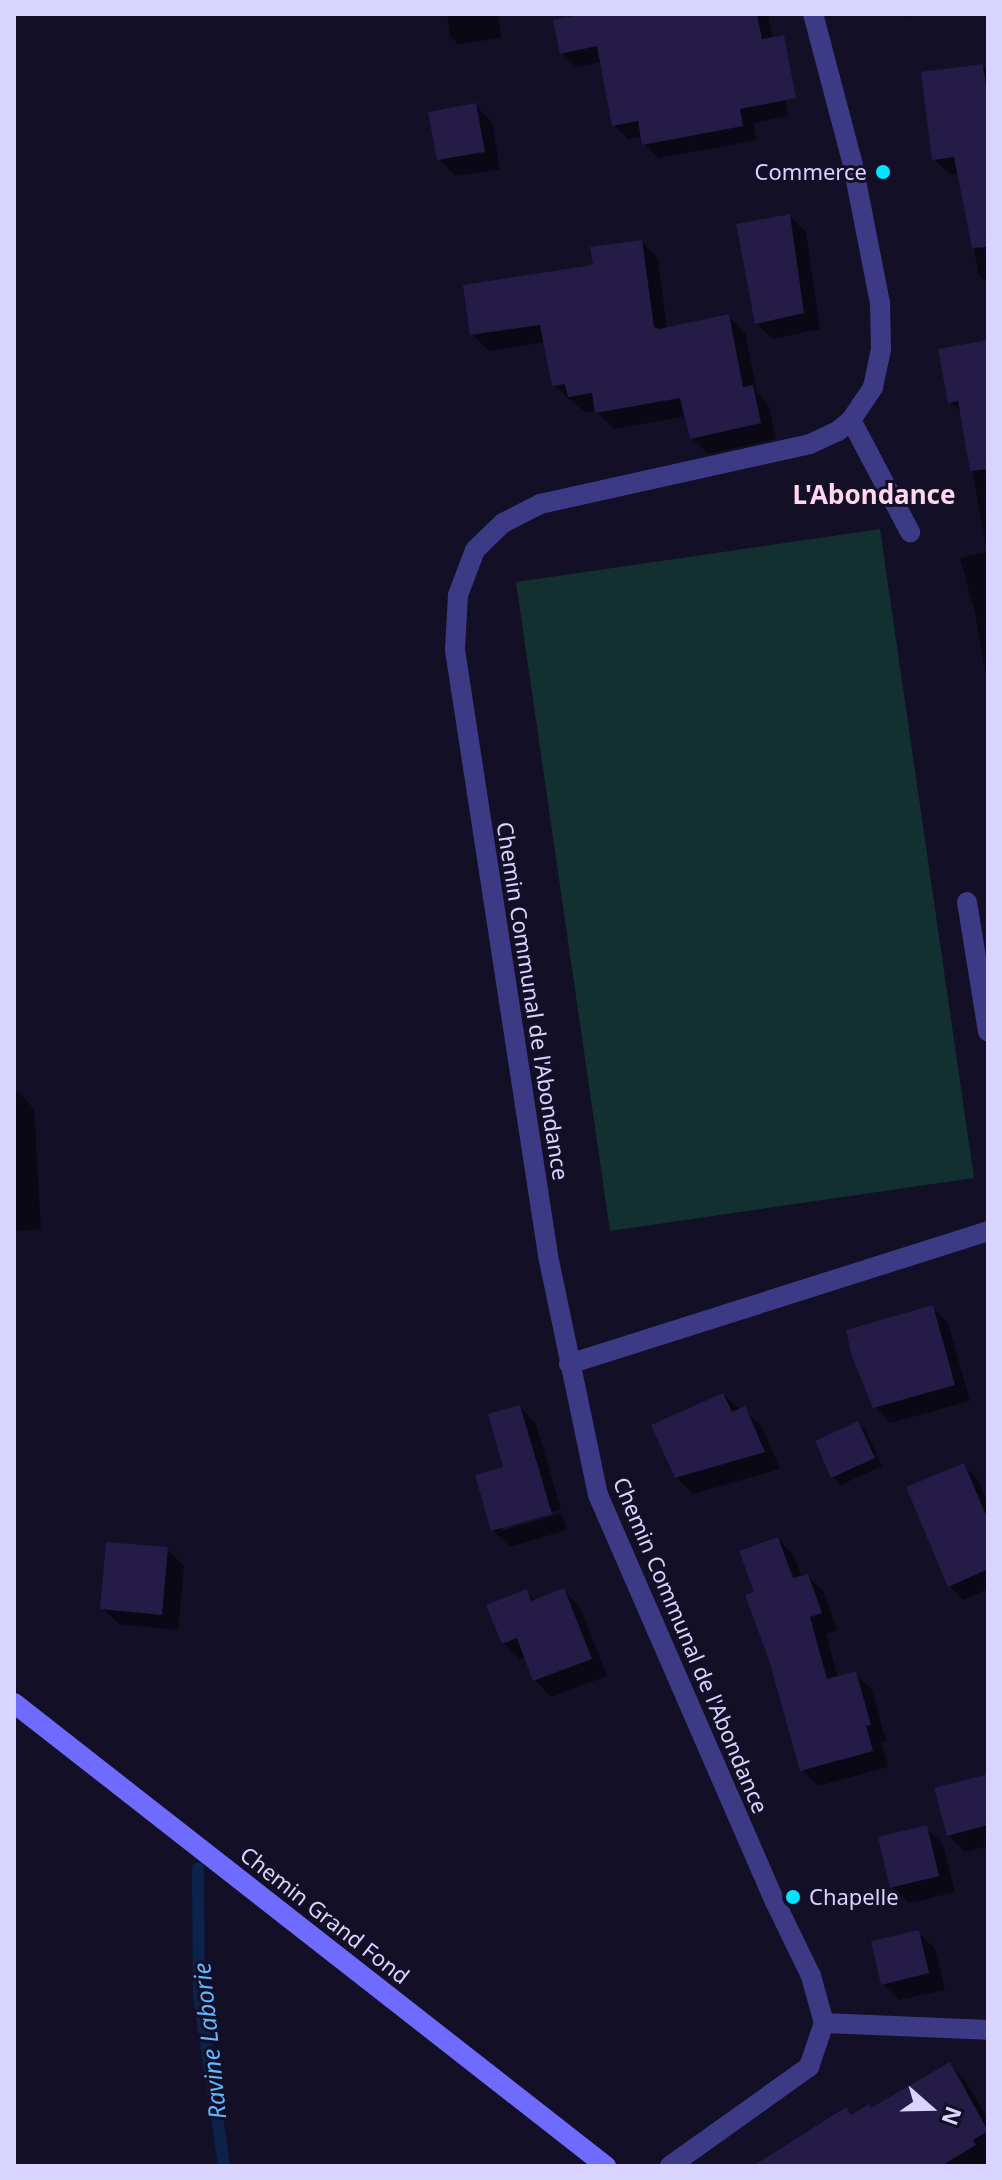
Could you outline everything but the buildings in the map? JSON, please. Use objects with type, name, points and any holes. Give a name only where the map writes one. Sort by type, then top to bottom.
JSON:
[{"type":"street","name":"Chemin Communal de l'Abondance","points":[[813,14],[853,165],[880,303],[881,349],[873,387],[851,420],[810,444],[540,504],[503,523],[475,550],[458,595],[455,650],[548,1255],[598,1495],[775,1902],[811,1976],[824,2023]]},
{"type":"street","points":[[851,420],[910,532]]},
{"type":"street","points":[[967,902],[988,1031]]},
{"type":"street","points":[[569,1364],[988,1231]]},
{"type":"street","name":"Chemin Grand Fond","points":[[14,1703],[606,2166]]},
{"type":"street","points":[[670,2166],[809,2067],[824,2023],[988,2030]]},
{"type":"green space","points":[[880,529],[974,1178],[610,1231],[516,582]]},
{"type":"waterway","name":"Ravine Laborie","points":[[198,1868],[199,1996],[224,2166]]},
{"type":"place","name":"Commerce","points":[[883,172]]},
{"type":"place","name":"Chapelle","points":[[793,1897]]},
{"type":"district","name":"L'Abondance","points":[[874,495]]}]
